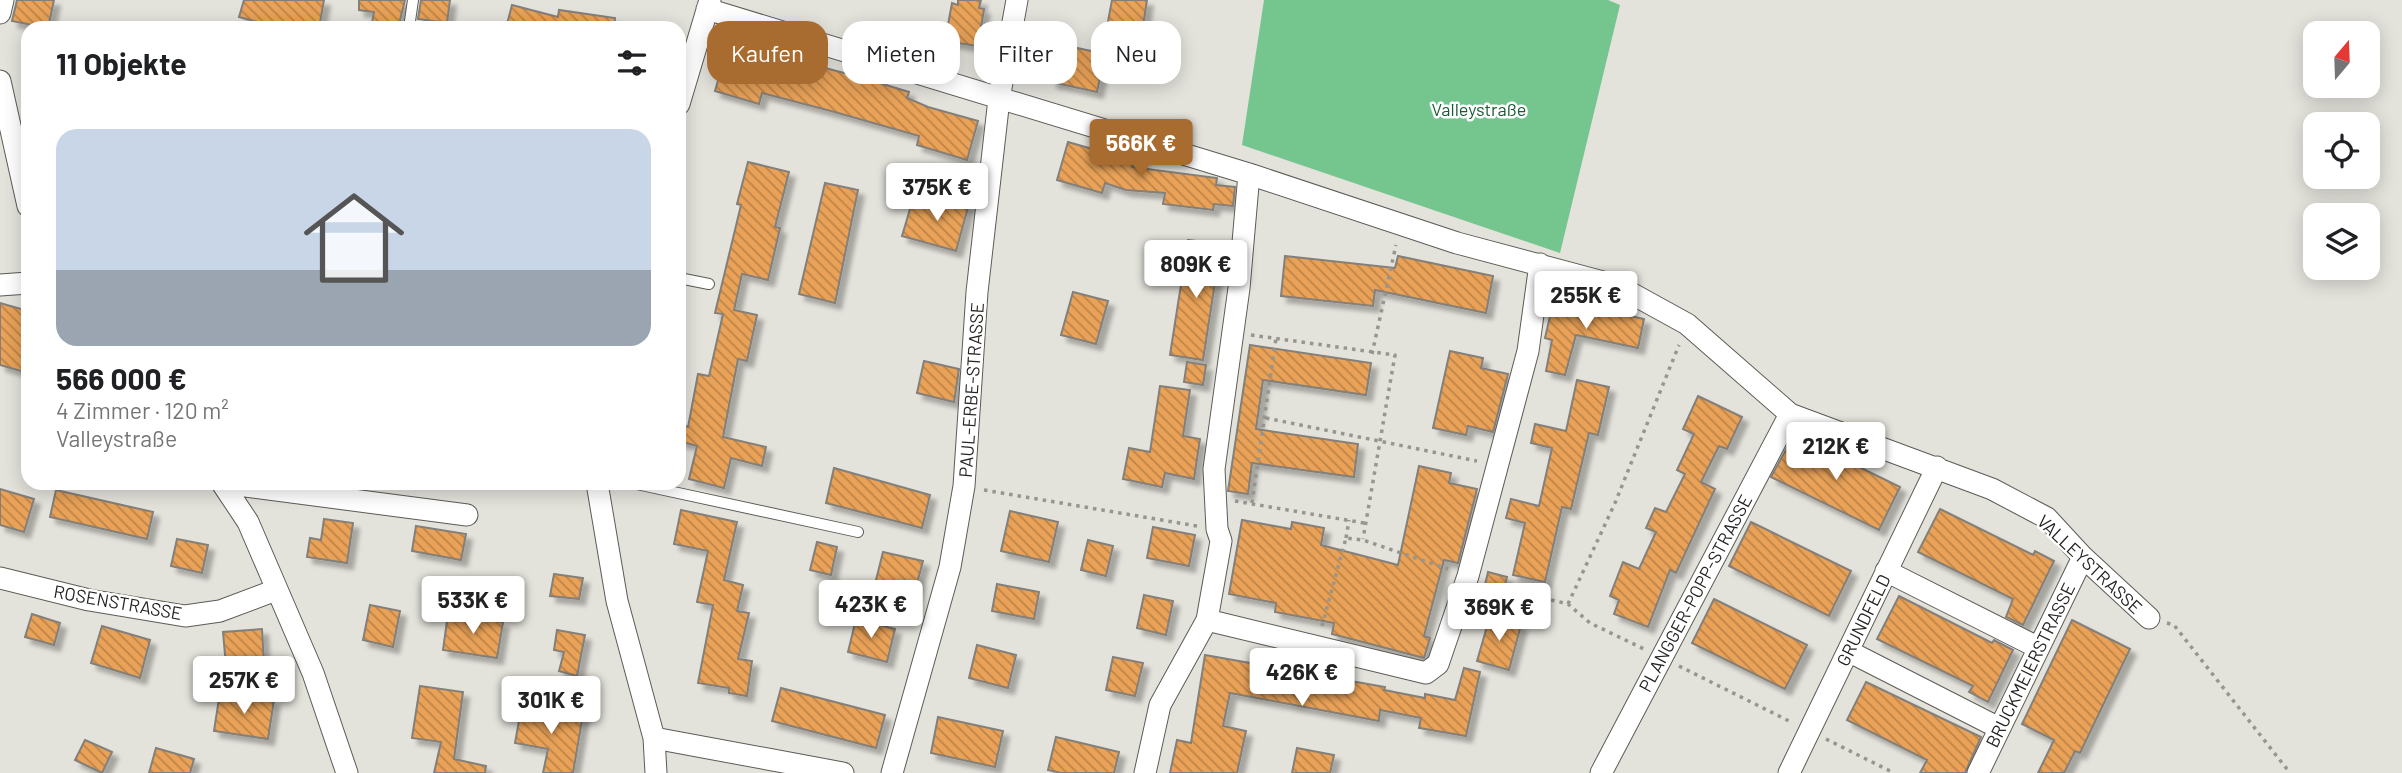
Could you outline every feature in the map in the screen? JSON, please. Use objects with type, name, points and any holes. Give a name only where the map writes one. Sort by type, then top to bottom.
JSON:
[{"type":"street","points":[[0,13],[3,0]]},
{"type":"street","name":"PAUL-ERBE-STRASSE","points":[[892,773],[950,567],[964,486],[977,292],[999,99],[1017,0]]},
{"type":"street","points":[[686,80],[708,5]]},
{"type":"street","name":"VALLEYSTRASSE","points":[[708,5],[999,99],[1249,174],[1400,226],[1618,286],[1687,324],[1790,415],[1992,489],[2046,519],[2083,558],[2149,618]]},
{"type":"street","points":[[0,81],[21,175]]},
{"type":"street","points":[[1145,773],[1160,705],[1207,620],[1221,541],[1217,530],[1218,499],[1214,469],[1249,174]]},
{"type":"street","points":[[1207,620],[1426,673],[1438,664],[1468,576],[1528,351],[1540,264]]},
{"type":"street","points":[[0,285],[21,284]]},
{"type":"street","name":"PLANGGER-POPP-STRASSE","points":[[1601,773],[1790,415]]},
{"type":"street","name":"GRUNDFELD","points":[[1789,773],[1937,467]]},
{"type":"street","points":[[227,490],[248,522],[313,673],[347,773]]},
{"type":"street","points":[[276,490],[467,515]]},
{"type":"street","points":[[598,490],[617,601],[654,738],[656,773]]},
{"type":"street","name":"BRUCKMEIERSTRASSE","points":[[1978,773],[2083,558]]},
{"type":"street","points":[[1886,571],[2037,648]]},
{"type":"street","name":"ROSENSTRASSE","points":[[0,578],[89,600],[185,617],[220,611],[276,590]]},
{"type":"street","points":[[1847,651],[1999,728]]},
{"type":"street","points":[[654,738],[843,773]]},
{"type":"lane","points":[[410,21],[413,0]]},
{"type":"lane","points":[[686,279],[709,284]]},
{"type":"lane","points":[[664,490],[858,532]]},
{"type":"path","points":[[1372,354],[1400,226]]},
{"type":"path","points":[[1568,604],[1615,503],[1687,324]]},
{"type":"path","points":[[1232,332],[1372,354],[1395,355],[1363,540]]},
{"type":"path","points":[[1252,503],[1276,338]]},
{"type":"path","points":[[1266,418],[1497,466]]},
{"type":"path","points":[[964,486],[1217,530]]},
{"type":"path","points":[[1218,499],[1364,523]]},
{"type":"path","points":[[1316,648],[1349,520]]},
{"type":"path","points":[[1346,538],[1363,540],[1484,584],[1568,604],[1590,623],[1894,773]]},
{"type":"path","points":[[2149,618],[2174,625],[2290,773]]},
{"type":"green space","name":"Valleystraße","points":[[1264,0],[1608,0],[1620,5],[1560,253],[1242,145]]},
{"type":"building","points":[[17,0],[54,0],[50,21],[12,21]]},
{"type":"building","points":[[244,0],[324,0],[320,21],[254,21],[239,17]]},
{"type":"building","points":[[359,0],[405,0],[400,21],[372,21],[374,12],[359,10]]},
{"type":"building","points":[[421,0],[450,0],[447,21],[418,19]]},
{"type":"building","points":[[958,0],[981,0],[979,8],[984,9],[982,21],[974,21],[974,45],[960,43],[960,21],[949,21],[952,3],[958,5]]},
{"type":"building","points":[[1112,0],[1147,0],[1144,21],[1108,21]]},
{"type":"building","points":[[512,5],[558,17],[559,10],[615,18],[615,21],[508,21]]},
{"type":"building","points":[[1077,48],[1091,51],[1091,84],[1099,84],[1097,92],[1060,84],[1077,84]]},
{"type":"building","points":[[828,69],[842,72],[842,84],[883,84],[909,92],[907,98],[928,107],[978,121],[967,160],[917,145],[919,136],[831,111],[762,93],[759,104],[715,91],[717,84],[828,84]]},
{"type":"building","points":[[1068,142],[1134,161],[1132,167],[1217,178],[1216,185],[1235,187],[1233,206],[1214,204],[1213,210],[1163,204],[1165,193],[1126,190],[1105,183],[1102,193],[1057,180]]},
{"type":"building","points":[[748,162],[789,172],[775,227],[780,228],[768,280],[742,274],[734,310],[757,315],[747,361],[738,359],[723,437],[766,447],[762,466],[731,458],[724,488],[689,479],[697,446],[686,443],[686,426],[688,427],[698,374],[709,376],[723,314],[715,313],[741,205],[737,204]]},
{"type":"building","points":[[825,183],[858,190],[835,303],[799,294]]},
{"type":"building","points":[[943,196],[969,204],[956,251],[902,236],[913,199],[939,207]]},
{"type":"building","points":[[1188,240],[1221,244],[1203,360],[1170,355]]},
{"type":"building","points":[[1285,256],[1395,268],[1398,256],[1493,276],[1486,313],[1375,290],[1373,306],[1281,296]]},
{"type":"building","points":[[1073,292],[1108,301],[1096,344],[1061,335]]},
{"type":"building","points":[[1554,299],[1644,319],[1638,348],[1576,335],[1565,375],[1546,371],[1552,340],[1545,338]]},
{"type":"building","points":[[0,303],[21,309],[21,371],[0,365]]},
{"type":"building","points":[[1250,345],[1371,363],[1366,395],[1263,380],[1256,429],[1358,444],[1354,477],[1252,463],[1248,494],[1228,491]]},
{"type":"building","points":[[1450,351],[1483,358],[1481,368],[1508,374],[1493,432],[1468,426],[1466,435],[1433,428]]},
{"type":"building","points":[[924,361],[959,369],[954,402],[917,393]]},
{"type":"building","points":[[1187,362],[1206,365],[1203,385],[1184,382]]},
{"type":"building","points":[[1577,380],[1609,387],[1598,435],[1589,433],[1571,509],[1562,507],[1545,582],[1513,575],[1525,523],[1506,518],[1511,499],[1539,506],[1552,448],[1531,443],[1535,424],[1566,431]]},
{"type":"building","points":[[1160,386],[1190,390],[1183,436],[1200,439],[1194,479],[1165,473],[1162,487],[1123,479],[1129,448],[1150,452]]},
{"type":"building","points":[[1698,396],[1742,417],[1727,449],[1719,446],[1701,482],[1715,489],[1676,573],[1670,570],[1648,627],[1614,614],[1619,600],[1610,596],[1623,562],[1639,569],[1656,532],[1646,528],[1655,508],[1666,512],[1685,474],[1677,470],[1694,434],[1683,429]]},
{"type":"building","points":[[1794,435],[1900,487],[1879,530],[1771,477]]},
{"type":"building","points":[[1419,466],[1451,473],[1449,483],[1477,489],[1458,563],[1444,560],[1424,636],[1430,638],[1424,658],[1332,634],[1334,623],[1275,612],[1276,603],[1229,594],[1242,520],[1291,529],[1292,522],[1324,528],[1321,545],[1398,565]]},
{"type":"building","points":[[834,468],[930,495],[922,528],[826,503]]},
{"type":"building","points":[[0,489],[34,499],[24,532],[0,525]]},
{"type":"building","points":[[56,490],[153,512],[147,539],[50,517]]},
{"type":"building","points":[[1940,509],[2033,555],[2035,551],[2054,561],[2023,625],[2006,617],[2013,599],[1918,552]]},
{"type":"building","points":[[681,510],[737,522],[724,580],[743,585],[737,611],[749,613],[738,659],[752,661],[747,696],[729,693],[729,688],[698,683],[713,605],[697,602],[708,551],[674,544]]},
{"type":"building","points":[[1010,511],[1058,522],[1049,562],[1001,551]]},
{"type":"building","points":[[324,519],[353,523],[347,563],[307,557],[310,538],[321,540]]},
{"type":"building","points":[[1751,522],[1851,571],[1829,616],[1729,566]]},
{"type":"building","points":[[416,526],[466,534],[461,560],[412,551]]},
{"type":"building","points":[[1153,527],[1195,535],[1189,566],[1147,558]]},
{"type":"building","points":[[177,539],[208,545],[202,573],[171,566]]},
{"type":"building","points":[[1088,540],[1113,546],[1106,576],[1081,570]]},
{"type":"building","points":[[817,542],[837,547],[831,575],[810,570]]},
{"type":"building","points":[[883,552],[923,561],[914,594],[875,584]]},
{"type":"building","points":[[1488,572],[1507,577],[1499,610],[1480,606]]},
{"type":"building","points":[[554,574],[583,578],[579,599],[550,596]]},
{"type":"building","points":[[997,584],[1039,592],[1034,619],[992,611]]},
{"type":"building","points":[[1144,595],[1173,601],[1166,635],[1137,628]]},
{"type":"building","points":[[1899,596],[1992,643],[1994,640],[2013,650],[1988,702],[1969,692],[1973,686],[1877,639]]},
{"type":"building","points":[[1714,599],[1807,645],[1785,689],[1692,643]]},
{"type":"building","points":[[370,605],[400,611],[393,647],[363,640]]},
{"type":"building","points":[[32,614],[60,623],[54,645],[25,637]]},
{"type":"building","points":[[448,614],[503,622],[497,658],[443,650]]},
{"type":"building","points":[[1490,616],[1521,625],[1509,670],[1477,661]]},
{"type":"building","points":[[856,619],[895,629],[887,662],[848,652]]},
{"type":"building","points":[[2072,620],[2130,649],[2080,753],[2075,751],[2064,773],[2038,773],[2054,740],[2022,724]]},
{"type":"building","points":[[102,626],[150,640],[140,678],[91,663]]},
{"type":"building","points":[[262,629],[264,663],[226,666],[223,632]]},
{"type":"building","points":[[557,630],[585,635],[577,676],[559,671],[564,652],[554,650]]},
{"type":"building","points":[[977,645],[1016,655],[1008,688],[969,678]]},
{"type":"building","points":[[1205,655],[1385,687],[1384,690],[1425,698],[1425,694],[1455,700],[1464,668],[1480,672],[1466,736],[1419,728],[1421,718],[1380,710],[1379,721],[1230,693],[1223,726],[1246,731],[1237,773],[1170,773],[1177,740],[1191,743]]},
{"type":"building","points":[[1113,657],[1143,663],[1135,696],[1106,690]]},
{"type":"building","points":[[1866,682],[1981,737],[1965,773],[1920,773],[1927,760],[1847,720]]},
{"type":"building","points":[[420,686],[463,692],[454,759],[486,766],[485,773],[434,773],[441,742],[412,738]]},
{"type":"building","points":[[781,688],[885,715],[876,748],[772,721]]},
{"type":"building","points":[[220,692],[274,700],[268,739],[214,731]]},
{"type":"building","points":[[522,704],[583,714],[573,773],[543,773],[548,749],[515,743]]},
{"type":"building","points":[[938,717],[1003,731],[995,767],[931,753]]},
{"type":"building","points":[[1056,737],[1119,752],[1114,773],[1061,773],[1048,770]]},
{"type":"building","points":[[85,740],[112,752],[102,773],[75,760]]},
{"type":"building","points":[[156,748],[194,759],[190,773],[149,773]]},
{"type":"building","points":[[1297,748],[1334,755],[1330,773],[1292,773]]}]
